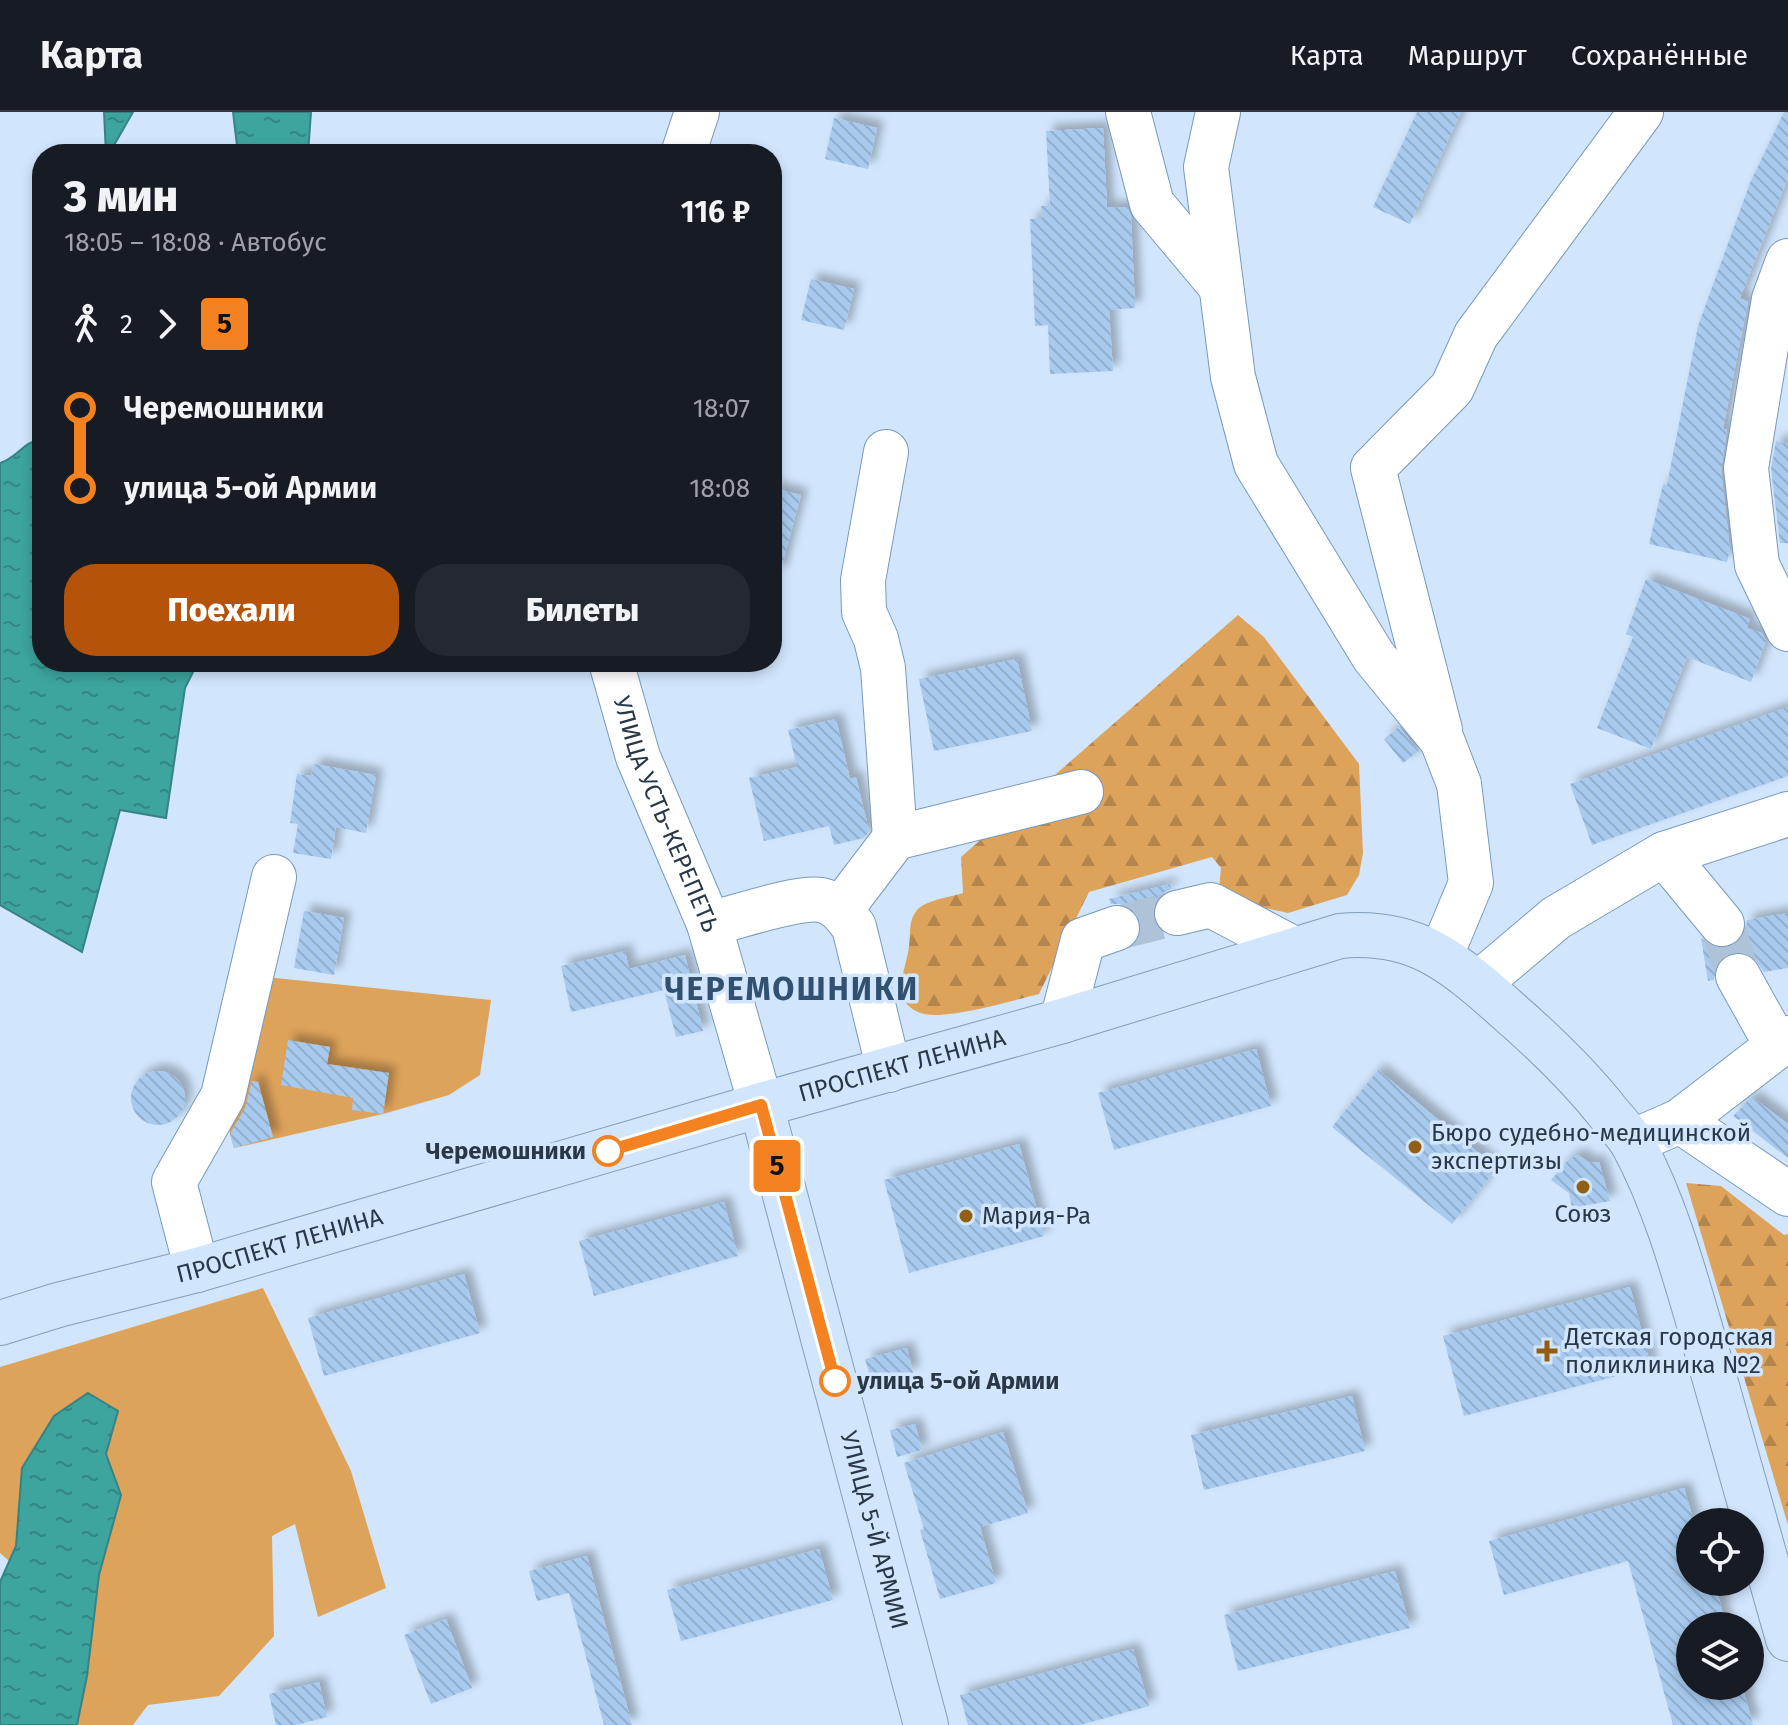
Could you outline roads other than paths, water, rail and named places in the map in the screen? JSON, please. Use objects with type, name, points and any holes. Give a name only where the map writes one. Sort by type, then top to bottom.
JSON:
[{"type":"main road","name":"ПРОСПЕКТ ЛЕНИНА","points":[[0,1323],[197,1270],[761,1105],[1062,1021],[1340,936],[1390,936],[1441,955],[1478,984],[1556,1053],[1593,1092],[1632,1142],[1664,1215],[1686,1279],[1788,1639]]},
{"type":"main road","name":"УЛИЦА 5-Й АРМИИ","points":[[761,1105],[926,1725]]},
{"type":"street","points":[[686,144],[697,112]]},
{"type":"street","points":[[1128,112],[1152,204],[1219,284]]},
{"type":"street","points":[[1218,112],[1206,167],[1233,377],[1256,464],[1374,657],[1442,740]]},
{"type":"street","points":[[1441,955],[1471,883],[1459,784],[1442,740],[1373,468],[1452,388],[1476,335],[1641,112]]},
{"type":"street","points":[[1788,261],[1774,299],[1746,468],[1757,565],[1788,629]]},
{"type":"street","points":[[886,452],[863,580],[864,612],[876,639],[883,668],[895,838]]},
{"type":"street","name":"УЛИЦА УСТЬ-КЕРЕПЕТЬ","points":[[614,672],[638,757],[709,924],[761,1105]]},
{"type":"street","points":[[841,909],[895,838],[1081,792]]},
{"type":"street","points":[[1478,984],[1556,918],[1664,854],[1788,814]]},
{"type":"street","points":[[1664,854],[1722,924]]},
{"type":"street","points":[[197,1270],[174,1182],[223,1096],[274,877]]},
{"type":"street","points":[[709,924],[800,901],[821,900],[841,909],[854,927],[889,1070]]},
{"type":"street","points":[[1177,913],[1211,905],[1294,949]]},
{"type":"street","points":[[1062,1021],[1083,940],[1117,928]]},
{"type":"street","points":[[1632,1142],[1680,1121],[1782,1042],[1738,976]]},
{"type":"street","points":[[1680,1121],[1788,1194]]},
{"type":"water","points":[[104,112],[133,112],[115,144],[106,144]]},
{"type":"water","points":[[233,112],[311,112],[309,144],[237,144]]},
{"type":"water","points":[[30,443],[32,672],[193,672],[185,688],[166,818],[120,810],[82,952],[0,905],[0,463]]},
{"type":"water","points":[[88,1393],[118,1411],[106,1454],[121,1495],[99,1575],[87,1676],[77,1725],[0,1725],[0,1582],[16,1546],[22,1468],[54,1416]]},
{"type":"tunnel","points":[[1117,928],[1177,913]]},
{"type":"tunnel","points":[[1722,924],[1738,976]]},
{"type":"place","name":"Бюро судебно-медицинской экспертизы","points":[[1415,1147]]},
{"type":"place","name":"Черемошники","points":[[608,1151]]},
{"type":"place","name":"Союз","points":[[1583,1187]]},
{"type":"place","name":"Мария-Ра","points":[[966,1216]]},
{"type":"place","name":"Детская городская поликлиника №2","points":[[1547,1351]]},
{"type":"place","name":"улица 5-ой Армии","points":[[835,1381]]},
{"type":"district","name":"ЧЕРЕМОШНИКИ","points":[[792,989]]}]
